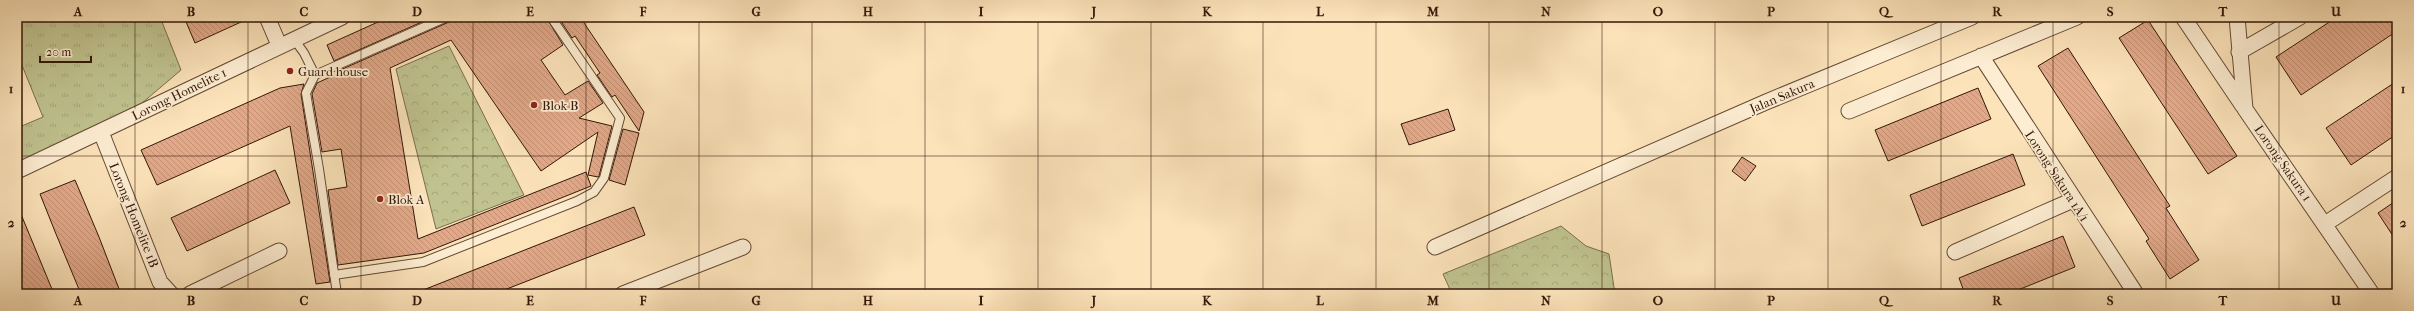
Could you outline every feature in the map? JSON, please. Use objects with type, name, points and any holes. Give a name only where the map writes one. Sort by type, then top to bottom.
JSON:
[{"type":"street","points":[[267,17],[279,45]]},
{"type":"street","name":"Lorong Homelite 1","points":[[17,171],[101,132],[279,45],[342,17]]},
{"type":"street","name":"Jalan Sakura","points":[[1435,247],[1766,102],[1972,17]]},
{"type":"street","points":[[1849,111],[2077,17]]},
{"type":"street","points":[[2183,17],[2245,109]]},
{"type":"street","name":"Lorong Sakura 1","points":[[2237,17],[2245,109],[2372,294]]},
{"type":"street","points":[[2239,52],[2300,17]]},
{"type":"street","name":"Lorong Sakura 1A/1","points":[[1980,56],[2136,294]]},
{"type":"street","name":"Lorong Homelite 1B","points":[[101,132],[160,282],[171,294]]},
{"type":"street","points":[[2325,224],[2397,177]]},
{"type":"street","points":[[1955,252],[2073,200]]},
{"type":"street","points":[[623,294],[743,248]]},
{"type":"street","points":[[190,294],[279,251]]},
{"type":"lane","points":[[337,294],[306,92],[315,75],[447,17]]},
{"type":"lane","points":[[334,275],[424,262],[578,201],[594,192],[604,178],[620,118],[551,17]]},
{"type":"lane","points":[[294,39],[304,53],[315,75]]},
{"type":"green space","points":[[17,17],[160,17],[181,70],[135,109],[17,163],[17,128],[43,117],[17,53]]},
{"type":"green space","points":[[449,46],[524,195],[436,229],[396,69]]},
{"type":"green space","points":[[1561,226],[1586,246],[1609,254],[1615,294],[1452,294],[1443,274]]},
{"type":"building","points":[[184,17],[252,17],[195,43]]},
{"type":"building","points":[[389,17],[433,17],[334,61],[327,45]]},
{"type":"building","points":[[452,17],[546,17],[563,45],[541,60],[565,95],[588,81],[603,103],[579,118],[612,126],[599,176],[588,175],[598,132],[541,171],[451,40],[390,68],[418,239],[586,172],[591,186],[424,253],[338,265],[328,190],[347,187],[341,149],[322,152],[312,94],[317,83],[339,73],[338,71],[449,22]]},
{"type":"building","points":[[558,17],[580,17],[644,112],[639,131],[615,95],[612,97],[597,75],[600,73],[575,36],[572,38]]},
{"type":"building","points":[[2337,17],[2397,17],[2397,31],[2301,95],[2276,57]]},
{"type":"building","points":[[2148,20],[2237,156],[2208,174],[2119,38]]},
{"type":"building","points":[[2068,48],[2170,206],[2166,208],[2199,260],[2170,279],[2146,241],[2149,239],[2038,66]]},
{"type":"building","points":[[2397,81],[2397,134],[2351,165],[2326,128]]},
{"type":"building","points":[[304,84],[301,94],[330,282],[316,284],[290,126],[157,185],[141,150],[280,88]]},
{"type":"building","points":[[1978,88],[1991,119],[1888,161],[1875,130]]},
{"type":"building","points":[[1448,109],[1455,130],[1409,145],[1401,124]]},
{"type":"building","points":[[623,129],[639,133],[625,185],[609,180]]},
{"type":"building","points":[[2013,154],[2025,185],[1922,226],[1910,195]]},
{"type":"building","points":[[1742,157],[1756,166],[1745,181],[1732,171]]},
{"type":"building","points":[[275,170],[290,203],[187,251],[171,218]]},
{"type":"building","points":[[75,180],[121,294],[81,294],[56,234],[40,194]]},
{"type":"building","points":[[2397,200],[2397,242],[2378,213]]},
{"type":"building","points":[[18,207],[54,294],[17,294]]},
{"type":"building","points":[[634,207],[645,235],[494,294],[413,294]]},
{"type":"building","points":[[2063,236],[2075,267],[2008,294],[1965,294],[1959,278]]},
{"type":"place","name":"Guard house","points":[[290,71]]},
{"type":"place","name":"Blok B","points":[[534,105]]},
{"type":"place","name":"Blok A","points":[[380,199]]}]
